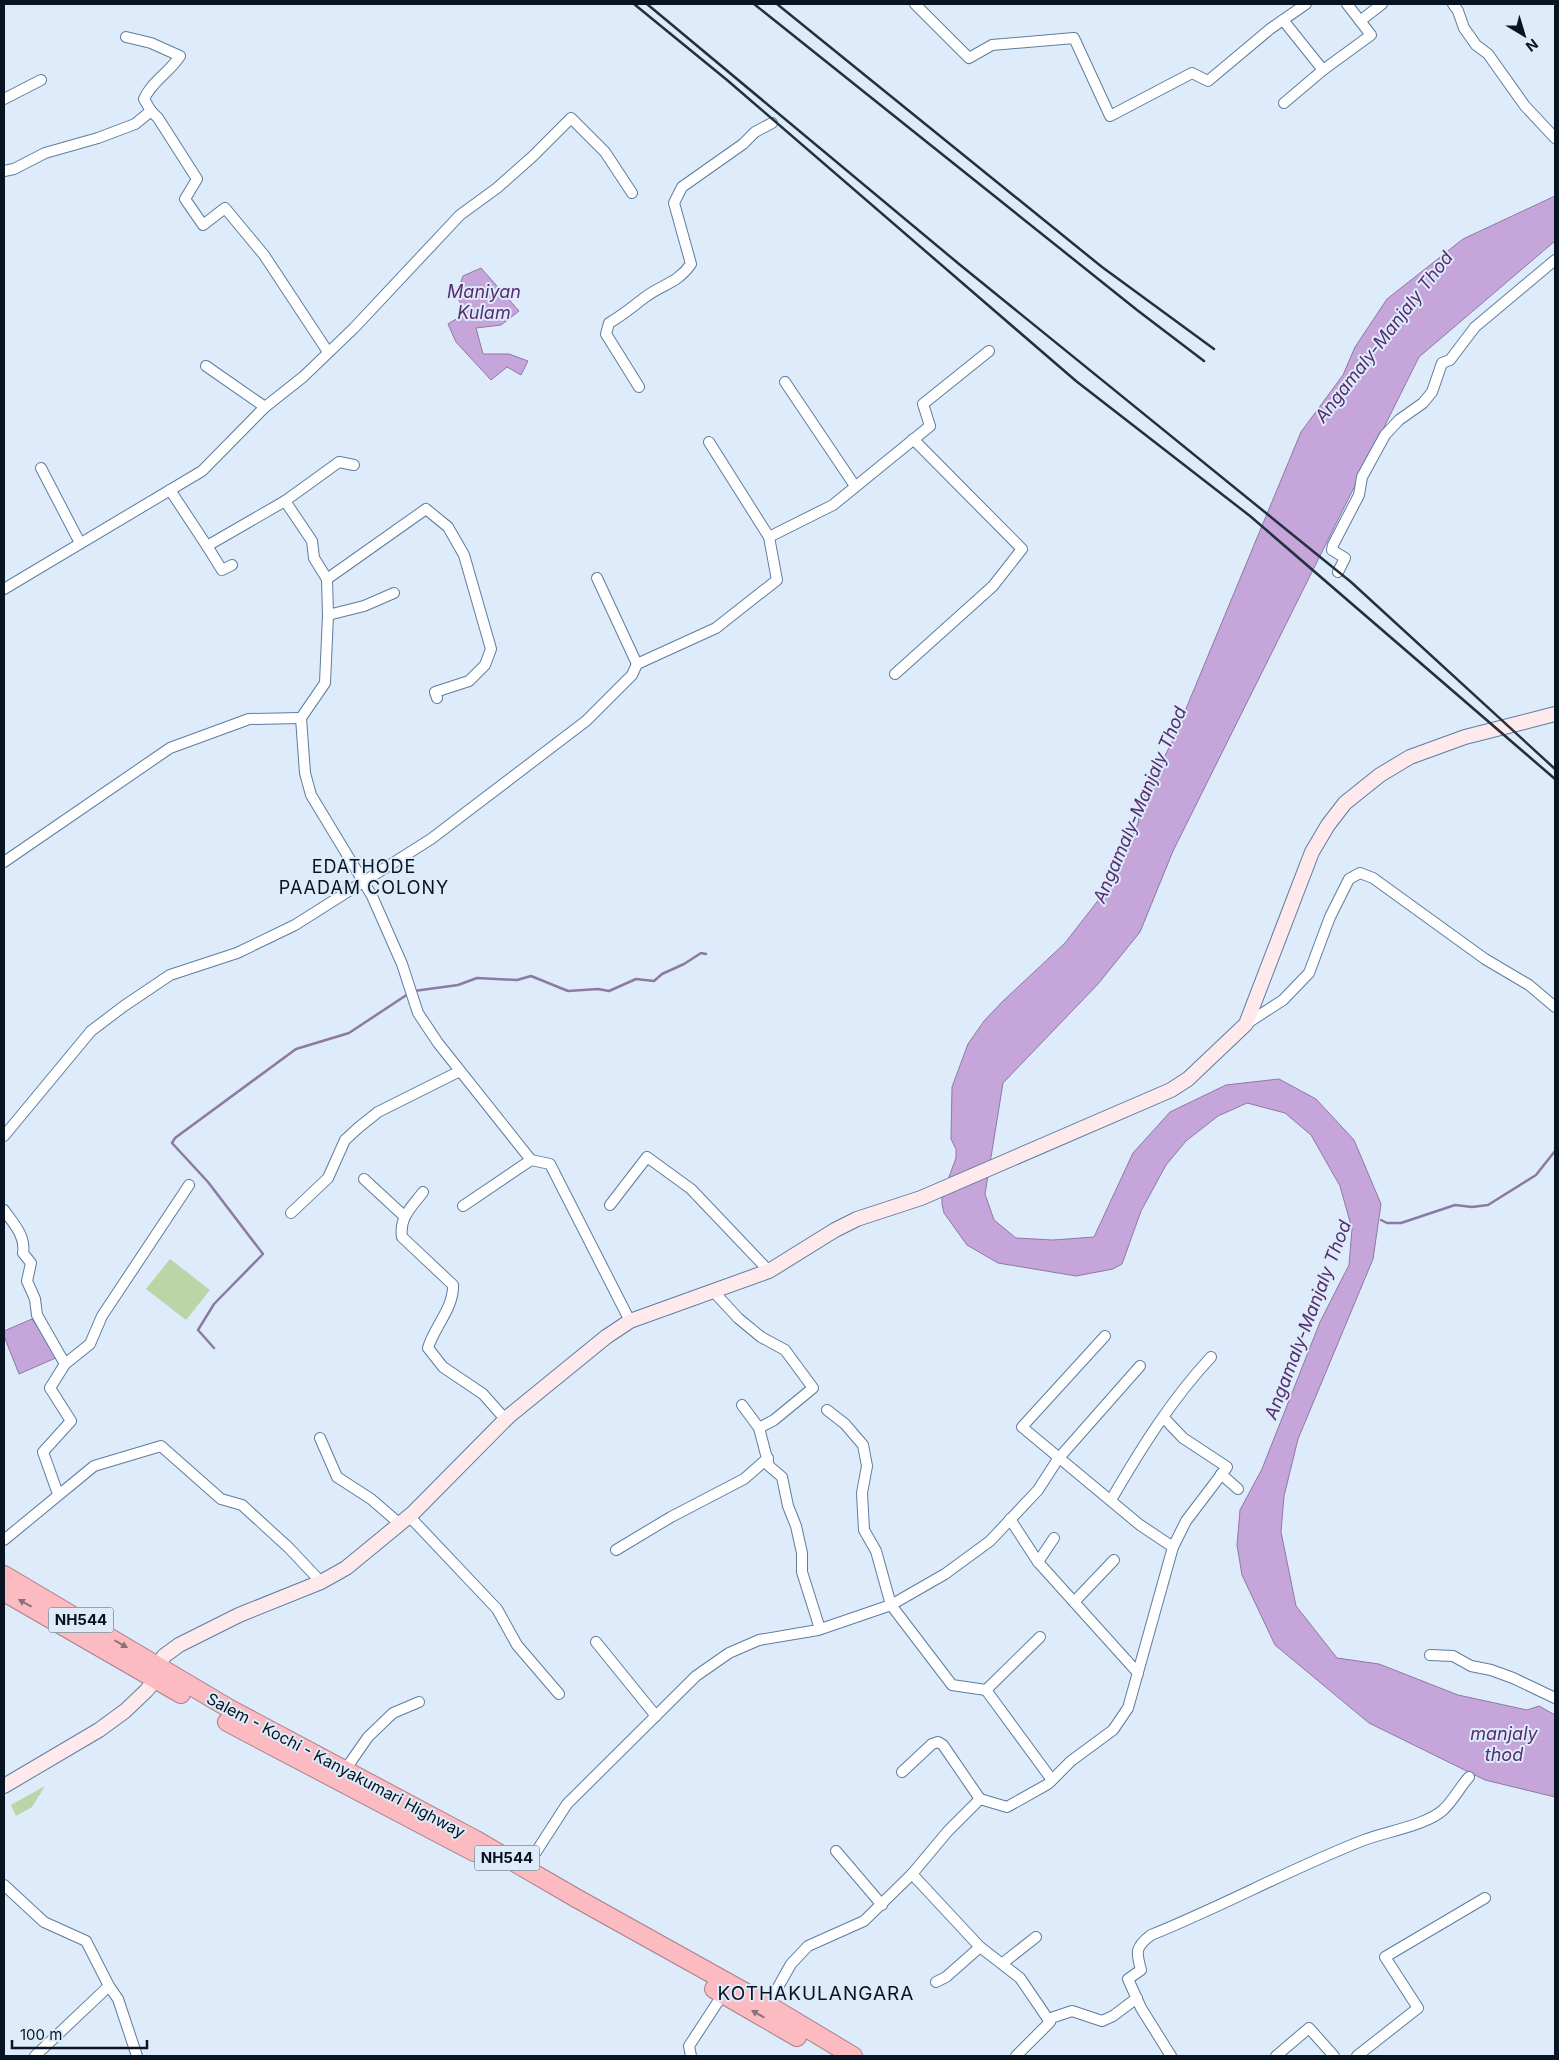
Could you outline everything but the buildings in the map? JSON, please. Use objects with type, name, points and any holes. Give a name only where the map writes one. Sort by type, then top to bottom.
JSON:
[{"type":"highway","name":"Salem - Kochi - Kanyakumari Highway","points":[[4,1575],[257,1738],[474,1852],[830,2056]]},
{"type":"highway","name":"Salem - Kochi - Kanyakumari Highway","points":[[4,1592],[230,1709],[525,1868],[768,2004],[853,2056]]},
{"type":"main road","points":[[4,1786],[99,1730],[125,1711],[157,1672],[164,1656],[199,1634],[239,1615],[322,1582],[346,1568],[405,1520],[506,1420],[557,1376],[630,1321],[769,1271],[835,1230],[998,1165],[1170,1090],[1188,1079],[1246,1024],[1312,852],[1328,825],[1345,803],[1380,775],[1410,757],[1464,737],[1498,730],[1555,714]]},
{"type":"street","points":[[915,4],[969,58],[992,45],[1074,38],[1110,116],[1192,72],[1208,81],[1282,20],[1306,4]]},
{"type":"street","points":[[1284,103],[1322,70],[1371,35],[1347,4]]},
{"type":"street","points":[[1360,21],[1382,4]]},
{"type":"street","points":[[1453,4],[1458,11],[1464,28],[1476,45],[1488,54],[1525,106],[1555,138]]},
{"type":"street","points":[[1282,20],[1322,70]]},
{"type":"street","points":[[126,37],[151,43],[180,56],[173,67],[150,86],[144,100],[158,118],[197,179],[185,200],[203,225],[225,208],[264,255],[328,352]]},
{"type":"street","points":[[4,99],[41,80]]},
{"type":"street","points":[[4,170],[14,169],[45,154],[98,138],[135,124],[151,111]]},
{"type":"street","points":[[4,589],[202,471],[265,407],[303,377],[354,328],[460,215],[497,188],[532,157],[570,118],[605,152],[632,193]]},
{"type":"street","points":[[639,387],[606,334],[609,323],[635,307],[644,298],[683,276],[691,264],[674,203],[682,187],[743,144],[755,132],[772,123]]},
{"type":"street","points":[[1338,572],[1345,558],[1332,550],[1333,545],[1360,495],[1362,478],[1385,435],[1399,420],[1423,403],[1432,392],[1442,363],[1450,360],[1475,327],[1555,260]]},
{"type":"street","points":[[769,537],[833,505],[930,426],[923,404],[989,351]]},
{"type":"street","points":[[206,366],[265,407]]},
{"type":"street","points":[[785,382],[855,486]]},
{"type":"street","points":[[895,674],[993,586],[1022,548],[913,439]]},
{"type":"street","points":[[4,1136],[91,1031],[124,1006],[170,975],[237,953],[295,925],[339,899],[362,881],[431,839],[565,738],[609,699],[632,675],[637,664],[716,628],[777,580],[769,537],[709,442]]},
{"type":"street","points":[[206,546],[286,501],[340,462],[354,465]]},
{"type":"street","points":[[41,468],[80,543]]},
{"type":"street","points":[[170,490],[222,570],[232,565]]},
{"type":"street","points":[[286,501],[312,541],[314,558],[327,579],[328,615],[324,683],[301,718],[305,774],[311,795],[372,896],[402,964],[418,1013],[460,1071],[532,1160],[550,1164],[630,1321]]},
{"type":"street","points":[[327,579],[426,509],[448,527],[464,555],[491,649],[485,665],[469,681],[435,692],[437,698]]},
{"type":"street","points":[[597,578],[637,664]]},
{"type":"street","points":[[328,615],[364,606],[394,593]]},
{"type":"street","points":[[4,862],[170,748],[248,720],[301,718]]},
{"type":"street","points":[[1246,1024],[1283,1000],[1309,973],[1330,917],[1348,880],[1360,873],[1373,878],[1486,959],[1529,985],[1555,1007]]},
{"type":"street","points":[[291,1213],[328,1178],[345,1140],[358,1128],[378,1112],[460,1071]]},
{"type":"street","points":[[4,1119],[11,1128]]},
{"type":"street","points":[[610,1205],[647,1157],[691,1189],[769,1271]]},
{"type":"street","points":[[463,1206],[532,1160]]},
{"type":"street","points":[[364,1179],[404,1216]]},
{"type":"street","points":[[58,1494],[43,1452],[71,1421],[50,1388],[65,1364],[90,1344],[102,1316],[189,1185]]},
{"type":"street","points":[[423,1192],[404,1216],[400,1225],[402,1237],[453,1285],[453,1297],[432,1336],[428,1348],[443,1367],[483,1394],[506,1420]]},
{"type":"street","points":[[4,1210],[25,1243],[23,1253],[31,1263],[27,1281],[35,1298],[37,1315],[65,1364]]},
{"type":"street","points":[[713,1291],[738,1318],[761,1336],[785,1350],[813,1388],[774,1420],[759,1428]]},
{"type":"street","points":[[1105,1336],[1022,1425],[1027,1432],[1058,1459],[1140,1524],[1173,1547]]},
{"type":"street","points":[[1111,1500],[1147,1439],[1210,1357]]},
{"type":"street","points":[[525,1868],[562,1809],[696,1676],[729,1652],[759,1640],[820,1629],[891,1605],[945,1574],[990,1541],[1038,1490],[1058,1459],[1140,1366]]},
{"type":"street","points":[[742,1405],[759,1428],[769,1466],[782,1477],[788,1506],[796,1526],[802,1553],[802,1572],[820,1629]]},
{"type":"street","points":[[827,1410],[845,1424],[863,1445],[867,1466],[862,1499],[864,1530],[876,1551],[891,1605],[952,1685],[986,1690],[1052,1780]]},
{"type":"street","points":[[902,1772],[932,1744],[938,1742],[980,1799],[1007,1807],[1052,1780],[1071,1762],[1113,1730],[1128,1708],[1173,1547],[1186,1521],[1227,1467],[1183,1438],[1164,1418]]},
{"type":"street","points":[[320,1438],[337,1477],[405,1520],[497,1609],[517,1645],[559,1694]]},
{"type":"street","points":[[4,1540],[94,1466],[162,1446],[221,1499],[242,1505],[289,1548],[322,1582]]},
{"type":"street","points":[[616,1550],[671,1517],[744,1479],[768,1458]]},
{"type":"street","points":[[1221,1474],[1238,1488]]},
{"type":"street","points":[[1010,1519],[1038,1562],[1138,1673]]},
{"type":"street","points":[[1038,1562],[1054,1538]]},
{"type":"street","points":[[1074,1602],[1114,1560]]},
{"type":"street","points":[[986,1690],[1040,1637]]},
{"type":"street","points":[[596,1642],[656,1716]]},
{"type":"street","points":[[1430,1655],[1453,1656],[1470,1666],[1491,1670],[1513,1678],[1555,1698]]},
{"type":"street","points":[[345,1770],[368,1738],[393,1713],[419,1702]]},
{"type":"street","points":[[1171,2056],[1141,2008],[1128,1979],[1141,1970],[1137,1954],[1141,1942],[1151,1935],[1362,1840],[1409,1826],[1442,1811],[1468,1777]]},
{"type":"street","points":[[768,2004],[791,1964],[808,1946],[864,1921],[912,1874],[948,1831],[980,1799]]},
{"type":"street","points":[[836,1851],[882,1905]]},
{"type":"street","points":[[912,1874],[980,1947],[1020,1978],[1050,2022],[1016,2056]]},
{"type":"street","points":[[4,1885],[44,1922],[86,1941],[109,1986],[118,1999],[138,2056]]},
{"type":"street","points":[[1357,2056],[1418,2008],[1385,1957],[1485,1898]]},
{"type":"street","points":[[1003,1963],[1036,1937]]},
{"type":"street","points":[[936,1982],[946,1977],[980,1947]]},
{"type":"street","points":[[36,2056],[109,1986]]},
{"type":"street","points":[[691,2056],[689,2046],[723,1994]]},
{"type":"street","points":[[1048,2019],[1072,2011],[1102,2021],[1113,2016],[1137,1998]]},
{"type":"street","points":[[1276,2056],[1309,2028],[1334,2056]]},
{"type":"green space","points":[[170,1259],[210,1290],[186,1320],[146,1289]]},
{"type":"green space","points":[[45,1786],[32,1807],[16,1816],[11,1805]]},
{"type":"water","name":"manjaly thod","points":[[1555,196],[1555,241],[1419,357],[1173,851],[1140,932],[1098,984],[1003,1083],[985,1194],[994,1220],[1016,1238],[1053,1240],[1094,1237],[1133,1153],[1170,1112],[1226,1085],[1279,1079],[1316,1099],[1354,1140],[1381,1204],[1373,1259],[1298,1439],[1284,1496],[1281,1532],[1296,1606],[1337,1658],[1379,1664],[1458,1695],[1527,1710],[1539,1706],[1555,1715],[1555,1797],[1485,1780],[1369,1723],[1275,1645],[1242,1575],[1237,1545],[1240,1510],[1262,1469],[1320,1322],[1349,1265],[1352,1229],[1340,1186],[1311,1135],[1285,1113],[1247,1103],[1218,1116],[1186,1141],[1166,1165],[1141,1211],[1122,1264],[1113,1269],[1076,1276],[998,1263],[967,1245],[944,1213],[942,1196],[956,1158],[956,1149],[951,1139],[952,1087],[968,1044],[984,1021],[1002,1002],[1065,943],[1114,880],[1138,823],[1143,798],[1173,740],[1301,432],[1343,375],[1355,347],[1387,299],[1463,239]]},
{"type":"water","name":"Maniyan Kulam","points":[[481,268],[519,311],[501,325],[476,328],[483,354],[509,354],[528,361],[521,375],[507,367],[491,380],[456,342],[448,324],[466,313],[456,295],[463,276]]},
{"type":"water","points":[[32,1319],[58,1357],[19,1374],[4,1336],[4,1331]]},
{"type":"waterway","points":[[414,991],[458,985],[477,978],[517,980],[531,976],[568,991],[598,989],[609,991],[636,979],[654,981],[662,974],[684,964],[701,953],[706,954]]},
{"type":"waterway","points":[[214,1348],[198,1330],[214,1304],[263,1254],[208,1182],[172,1143],[175,1138],[296,1049],[349,1033],[408,994]]},
{"type":"waterway","points":[[1381,1220],[1387,1223],[1401,1223],[1455,1205],[1472,1207],[1488,1205],[1536,1175],[1555,1151]]},
{"type":"railway","points":[[634,4],[727,80],[1076,381],[1250,516],[1555,779]]},
{"type":"railway","points":[[647,4],[959,264],[1351,582],[1555,769]]},
{"type":"railway","points":[[754,4],[1137,310],[1204,361]]},
{"type":"railway","points":[[777,4],[1102,267],[1214,349]]},
{"type":"district","name":"EDATHODE PAADAM COLONY","points":[[364,878]]},
{"type":"district","name":"KOTHAKULANGARA","points":[[816,1993]]},
{"type":"water label","name":"Angamaly-Manjaly Thod","points":[[1384,337]]},
{"type":"water label","name":"Angamaly-Manjaly Thod","points":[[1140,805]]},
{"type":"water label","name":"Angamaly-Manjaly Thod","points":[[1308,1320]]}]
